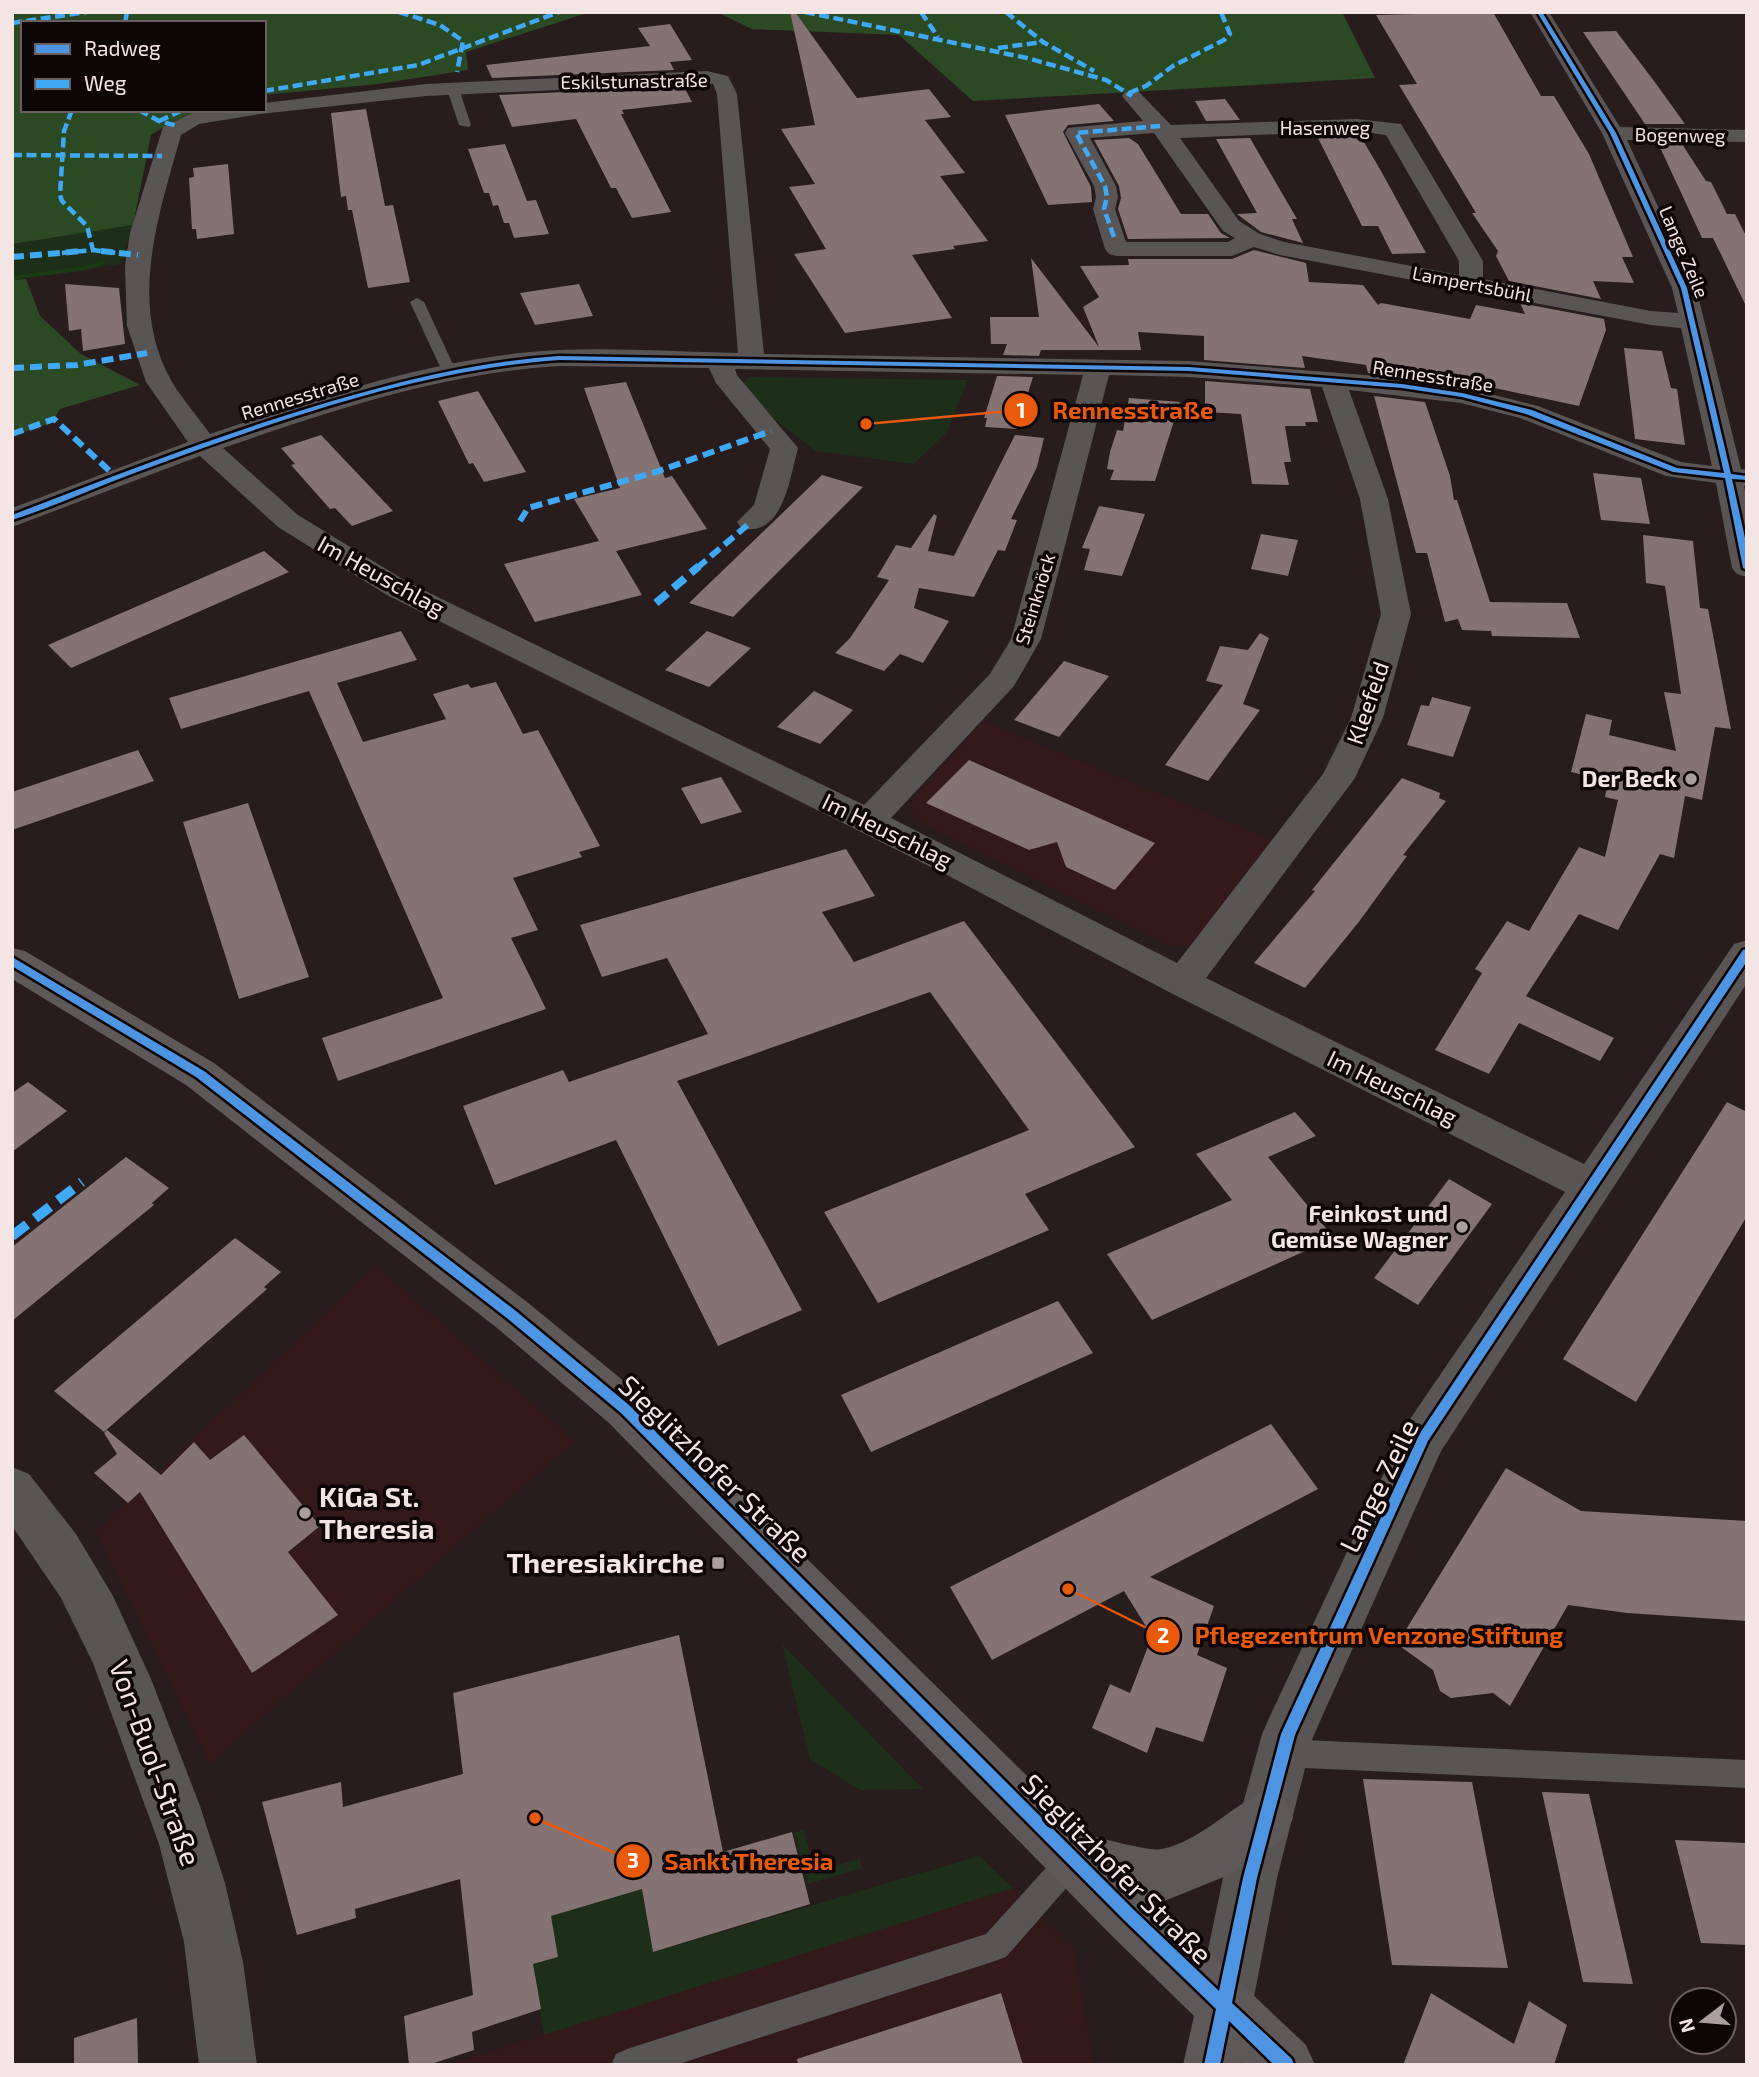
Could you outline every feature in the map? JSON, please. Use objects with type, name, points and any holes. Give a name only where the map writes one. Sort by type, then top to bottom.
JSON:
[{"type":"main road","name":"Sieglitzhofer Straße","points":[[12,961],[200,1074],[512,1315],[625,1409],[1073,1859],[1286,2065]]},
{"type":"main road","points":[[1073,1859],[1160,1877],[1216,1853],[1266,1818]]},
{"type":"main road","name":"Lange Zeile","points":[[1212,2065],[1224,2007]]},
{"type":"street","name":"Lange Zeile","points":[[1539,12],[1613,133],[1684,288],[1737,478],[1746,564]]},
{"type":"street","name":"Eskilstunastraße","points":[[266,109],[378,94],[453,89],[707,77],[721,80],[726,94],[752,362]]},
{"type":"street","name":"Lampertsbühl","points":[[1132,96],[1163,129],[1231,226],[1252,239],[1280,248],[1651,318],[1694,322]]},
{"type":"street","points":[[204,445],[159,382],[147,353],[140,326],[138,255],[171,132],[193,119],[240,112]]},
{"type":"street","name":"Hasenweg","points":[[1163,129],[1357,125],[1392,129],[1471,261],[1471,284]]},
{"type":"street","points":[[1163,129],[1076,132],[1105,187],[1107,197],[1104,209],[1117,249],[1232,249],[1252,239]]},
{"type":"street","name":"Bogenweg","points":[[1613,133],[1747,136]]},
{"type":"street","name":"Rennesstraße","points":[[12,518],[144,465],[368,393],[450,373],[534,359],[1189,369],[1332,379],[1402,386],[1475,398],[1529,412],[1676,470],[1737,478]]},
{"type":"street","points":[[720,361],[724,377],[784,449],[767,508],[751,522]]},
{"type":"street","name":"Steinknöck","points":[[868,821],[1003,679],[1026,639],[1098,368]]},
{"type":"street","name":"Kleefeld","points":[[1182,982],[1227,927],[1338,778],[1367,718],[1396,614],[1374,499],[1332,379]]},
{"type":"street","name":"Im Heuschlag","points":[[204,445],[288,521],[382,580],[868,821],[1182,982],[1591,1186]]},
{"type":"street","name":"Lange Zeile","points":[[1224,2007],[1250,1878],[1288,1734],[1424,1437],[1747,953]]},
{"type":"street","name":"Von-Buol-Straße","points":[[12,1489],[71,1566],[101,1619],[127,1678],[183,1831],[203,1903],[228,2065]]},
{"type":"lane","points":[[453,89],[465,125]]},
{"type":"lane","points":[[417,302],[450,373]]},
{"type":"lane","points":[[1282,1753],[1747,1773]]},
{"type":"lane","points":[[627,2065],[995,1946],[1073,1859]]},
{"type":"shaded area","points":[[983,721],[1275,841],[1194,945],[1172,947],[915,820],[910,803]]},
{"type":"shaded area","name":"KiGa St. Theresia","points":[[376,1265],[575,1441],[210,1764],[95,1532]]},
{"type":"shaded area","points":[[1013,1888],[1075,1949],[1094,2065],[447,2065]]},
{"type":"green space","points":[[12,12],[590,12],[466,52],[468,70],[378,84],[266,95],[266,21],[21,21],[21,112],[200,112],[170,123],[151,135],[133,225],[12,244]]},
{"type":"green space","points":[[717,12],[1342,12],[1375,78],[973,101],[899,35],[752,29]]},
{"type":"green space","points":[[133,225],[121,264],[12,280],[12,244]]},
{"type":"green space","points":[[26,279],[40,316],[81,354],[140,385],[60,409],[51,423],[12,436],[12,280]]},
{"type":"green space","points":[[749,377],[968,380],[947,432],[914,464],[816,451],[772,417],[743,384]]},
{"type":"green space","points":[[782,1644],[923,1789],[860,1790],[810,1759]]},
{"type":"green space","points":[[804,1829],[814,1871],[860,1859],[862,1868],[808,1884],[794,1833]]},
{"type":"green space","points":[[979,1856],[1013,1888],[544,2035],[533,1964],[558,1957],[551,1916],[642,1889],[654,1952]]},
{"type":"building","points":[[790,12],[795,12],[857,98],[929,89],[951,117],[925,120],[965,173],[940,176],[988,241],[912,255],[952,318],[845,333],[794,254],[826,249],[789,187],[815,184],[781,129],[815,125]]},
{"type":"building","points":[[1493,12],[1541,96],[1554,96],[1589,154],[1633,257],[1622,257],[1634,283],[1593,281],[1601,299],[1509,281],[1496,256],[1498,251],[1472,213],[1476,213],[1399,85],[1417,84],[1376,15]]},
{"type":"building","points":[[670,24],[692,60],[670,62],[674,70],[492,78],[486,65],[650,46],[638,28]]},
{"type":"building","points":[[1616,31],[1685,124],[1645,124],[1583,32]]},
{"type":"building","points":[[684,87],[692,102],[622,110],[624,114],[621,114],[671,212],[632,218],[616,188],[611,188],[576,119],[512,127],[499,95]]},
{"type":"building","points":[[1225,99],[1240,120],[1206,121],[1195,101]]},
{"type":"building","points":[[1099,104],[1114,121],[1068,125],[1063,132],[1091,187],[1092,202],[1048,205],[1005,115]]},
{"type":"building","points":[[366,109],[385,206],[393,205],[410,282],[368,288],[352,210],[348,210],[346,196],[341,197],[331,113]]},
{"type":"building","points":[[1361,137],[1426,253],[1392,254],[1378,226],[1362,226],[1318,138]]},
{"type":"building","points":[[1129,138],[1138,144],[1181,214],[1208,214],[1221,233],[1230,238],[1128,239],[1118,209],[1121,198],[1119,186],[1094,140]]},
{"type":"building","points":[[1250,138],[1297,219],[1292,219],[1303,243],[1261,232],[1237,214],[1257,213],[1216,139]]},
{"type":"building","points":[[1658,143],[1682,144],[1706,181],[1711,182],[1727,214],[1735,214],[1747,238],[1747,308],[1713,238],[1702,238]]},
{"type":"building","points":[[505,144],[527,201],[536,200],[549,234],[514,238],[509,223],[504,223],[498,205],[493,206],[489,193],[484,193],[468,149]]},
{"type":"building","points":[[228,164],[234,234],[197,239],[196,229],[192,229],[189,178],[194,177],[193,168]]},
{"type":"building","points":[[1254,250],[1306,263],[1309,282],[1363,285],[1378,305],[1381,303],[1470,319],[1476,305],[1525,314],[1520,303],[1604,319],[1606,330],[1579,406],[1415,371],[1417,378],[1368,373],[1366,365],[1302,356],[1305,368],[1204,360],[1204,336],[1138,332],[1141,350],[1041,350],[1039,356],[1003,355],[1007,344],[991,344],[990,317],[1039,317],[1031,258],[1099,347],[1083,307],[1099,297],[1080,266],[1129,265],[1128,259],[1232,259]]},
{"type":"building","points":[[65,284],[119,288],[125,344],[83,351],[81,329],[69,331]]},
{"type":"building","points":[[579,284],[593,316],[535,325],[520,293]]},
{"type":"building","points":[[1624,348],[1662,351],[1671,388],[1677,389],[1685,445],[1635,439]]},
{"type":"building","points":[[997,376],[1033,377],[1017,429],[985,427],[987,418],[984,418]]},
{"type":"building","points":[[1205,381],[1310,389],[1318,422],[1305,422],[1306,426],[1285,426],[1291,462],[1284,462],[1289,485],[1252,484],[1241,414],[1205,412]]},
{"type":"building","points":[[626,382],[665,478],[672,476],[707,529],[616,551],[642,595],[535,622],[504,564],[599,541],[574,499],[620,488],[584,388]]},
{"type":"building","points":[[478,391],[526,472],[484,482],[473,463],[469,464],[438,401]]},
{"type":"building","points":[[1374,396],[1425,402],[1450,476],[1454,500],[1457,500],[1490,602],[1567,603],[1580,638],[1492,636],[1491,631],[1462,630],[1458,619],[1445,622],[1427,553],[1416,553]]},
{"type":"building","points":[[1129,398],[1180,402],[1155,481],[1110,480],[1114,470],[1107,469],[1110,452],[1117,430],[1123,431]]},
{"type":"building","points":[[321,435],[393,511],[352,526],[335,508],[330,509],[291,465],[295,464],[281,448]]},
{"type":"building","points":[[1015,435],[1044,438],[1037,467],[1011,519],[1017,520],[1005,551],[998,550],[974,597],[919,588],[914,608],[949,621],[923,663],[900,654],[884,671],[835,653],[850,638],[889,580],[877,577],[896,545],[911,548],[934,514],[937,516],[928,551],[954,556]]},
{"type":"building","points":[[1593,473],[1641,478],[1650,524],[1601,520]]},
{"type":"building","points":[[822,475],[863,487],[733,617],[689,603]]},
{"type":"building","points":[[1099,506],[1145,514],[1122,576],[1084,570],[1090,549],[1082,548]]},
{"type":"building","points":[[1261,534],[1298,540],[1288,576],[1251,569]]},
{"type":"building","points":[[1643,535],[1693,541],[1700,608],[1708,609],[1731,729],[1715,727],[1702,800],[1685,796],[1674,858],[1660,854],[1618,930],[1579,914],[1526,996],[1614,1038],[1600,1061],[1519,1023],[1489,1074],[1435,1050],[1482,973],[1475,969],[1507,921],[1529,931],[1579,847],[1605,857],[1618,800],[1605,797],[1608,781],[1571,772],[1586,714],[1612,720],[1609,735],[1676,751],[1664,692],[1681,694],[1665,586],[1646,583]]},
{"type":"building","points":[[264,551],[289,572],[71,668],[48,645]]},
{"type":"building","points":[[401,631],[417,660],[337,683],[363,742],[446,719],[433,694],[468,684],[471,688],[496,682],[523,734],[538,730],[600,846],[579,852],[582,857],[513,878],[538,930],[511,938],[546,1009],[338,1081],[322,1038],[443,998],[309,691],[181,729],[169,698]]},
{"type":"building","points":[[707,631],[751,648],[709,687],[665,670]]},
{"type":"building","points":[[1260,633],[1269,638],[1243,704],[1260,710],[1208,781],[1165,765],[1223,685],[1206,681],[1220,646],[1248,650]]},
{"type":"building","points":[[1064,661],[1109,676],[1059,737],[1014,720]]},
{"type":"building","points":[[814,691],[853,710],[820,744],[777,727]]},
{"type":"building","points":[[1432,697],[1471,707],[1453,757],[1407,745],[1421,705],[1429,706]]},
{"type":"building","points":[[138,750],[154,781],[12,830],[12,792]]},
{"type":"building","points":[[969,760],[1155,843],[1115,890],[1066,867],[1057,842],[1029,850],[926,803]]},
{"type":"building","points":[[721,777],[742,812],[701,824],[681,788]]},
{"type":"building","points":[[1402,778],[1440,793],[1439,798],[1446,801],[1403,855],[1407,856],[1358,923],[1305,988],[1254,963],[1315,891],[1312,890]]},
{"type":"building","points":[[248,803],[309,977],[239,999],[183,822]]},
{"type":"building","points":[[846,849],[875,896],[822,912],[854,962],[964,921],[1135,1147],[1025,1194],[1049,1230],[878,1303],[824,1212],[1029,1130],[930,992],[677,1081],[802,1310],[718,1346],[616,1140],[495,1185],[463,1106],[563,1070],[569,1082],[708,1034],[667,958],[602,977],[580,925]]},
{"type":"building","points":[[28,1082],[67,1111],[12,1152],[12,1093]]},
{"type":"building","points":[[1727,1102],[1747,1112],[1747,1216],[1636,1402],[1563,1359]]},
{"type":"building","points":[[1295,1112],[1316,1136],[1268,1157],[1334,1238],[1152,1320],[1107,1254],[1232,1200],[1196,1154]]},
{"type":"building","points":[[126,1157],[169,1188],[152,1203],[154,1205],[12,1321],[12,1247]]},
{"type":"building","points":[[1449,1179],[1492,1204],[1418,1305],[1374,1278]]},
{"type":"building","points":[[235,1238],[281,1272],[264,1287],[267,1289],[104,1432],[54,1391]]},
{"type":"building","points":[[1058,1301],[1093,1353],[871,1452],[841,1395]]},
{"type":"building","points":[[1271,1424],[1318,1489],[1150,1577],[1214,1606],[1197,1655],[1227,1668],[1203,1742],[1156,1727],[1147,1753],[1092,1728],[1110,1684],[1130,1693],[1152,1636],[1124,1591],[992,1660],[950,1587]]},
{"type":"building","points":[[107,1430],[161,1475],[194,1442],[210,1460],[244,1435],[320,1526],[288,1552],[338,1615],[252,1673],[140,1492],[128,1503],[94,1473],[117,1454],[104,1433]]},
{"type":"building","points":[[1506,1468],[1581,1511],[1747,1521],[1747,1621],[1627,1613],[1568,1605],[1510,1706],[1493,1693],[1451,1698],[1440,1691],[1433,1670],[1397,1644]]},
{"type":"building","points":[[679,1635],[723,1852],[792,1832],[810,1904],[653,1952],[642,1889],[551,1916],[558,1957],[533,1964],[541,2009],[472,2032],[474,2050],[428,2065],[409,2065],[404,2016],[473,1995],[460,1879],[355,1909],[356,1918],[297,1935],[262,1802],[341,1782],[343,1807],[463,1774],[453,1693]]},
{"type":"building","points":[[1363,1779],[1472,1782],[1508,1968],[1392,1965]]},
{"type":"building","points":[[1542,1792],[1589,1794],[1633,1984],[1583,1982]]},
{"type":"building","points":[[1675,1840],[1747,1843],[1747,1945],[1701,1943]]},
{"type":"building","points":[[1001,1993],[1023,2065],[798,2065],[797,2059]]},
{"type":"building","points":[[1431,1993],[1514,2044],[1529,2001],[1567,2025],[1554,2065],[1403,2065]]},
{"type":"building","points":[[137,2018],[138,2065],[74,2065],[74,2038]]},
{"type":"waterway","points":[[12,278],[86,268],[103,263]]},
{"type":"marked path","points":[[26,21],[87,12]]},
{"type":"marked path","points":[[125,21],[127,12]]},
{"type":"marked path","points":[[399,12],[440,25],[463,41],[457,72]]},
{"type":"marked path","points":[[266,91],[418,65],[559,12]]},
{"type":"marked path","points":[[805,12],[1027,58],[1106,80],[1132,96]]},
{"type":"marked path","points":[[921,12],[938,37]]},
{"type":"marked path","points":[[1006,12],[1043,42],[1094,71]]},
{"type":"marked path","points":[[1129,93],[1152,83],[1173,66],[1224,40],[1230,34],[1221,12]]},
{"type":"marked path","points":[[12,23],[21,22]]},
{"type":"marked path","points":[[998,48],[1043,42]]},
{"type":"marked path","points":[[71,112],[64,131],[60,195],[62,201],[87,226],[93,250]]},
{"type":"marked path","points":[[143,112],[159,121],[178,126]]},
{"type":"marked path","points":[[159,121],[179,112]]},
{"type":"marked path","points":[[1114,237],[1104,209],[1107,197],[1105,186],[1076,133],[1160,126]]},
{"type":"marked path","points":[[12,155],[162,156]]},
{"type":"marked path","points":[[12,257],[93,250],[138,255]]},
{"type":"marked path","points":[[12,368],[77,365],[147,353]]},
{"type":"marked path","points":[[12,434],[54,419],[116,477]]},
{"type":"marked path","points":[[520,521],[528,508],[656,472],[771,431]]},
{"type":"marked path","points":[[656,603],[751,522]]},
{"type":"marked path","points":[[12,1236],[82,1182]]},
{"type":"cycle path","points":[[1539,12],[1613,133],[1684,288],[1724,456],[1747,568]]},
{"type":"cycle path","points":[[12,518],[212,443],[361,395],[473,368],[559,358],[1189,369],[1402,386],[1462,395],[1529,412],[1676,470],[1747,478]]},
{"type":"cycle path","points":[[1212,2065],[1250,1878],[1288,1734],[1424,1437],[1747,953]]},
{"type":"cycle path","points":[[12,961],[200,1074],[512,1315],[625,1409],[1129,1915],[1286,2065]]},
{"type":"place","name":"Rennesstraße","points":[[866,424]]},
{"type":"place","name":"Der Beck","points":[[1691,779]]},
{"type":"place","name":"Feinkost und Gemüse Wagner","points":[[1462,1227]]},
{"type":"place","name":"KiGa St. Theresia","points":[[305,1513]]},
{"type":"place","name":"Theresiakirche","points":[[718,1563]]},
{"type":"place","name":"Pflegezentrum Venzone Stiftung","points":[[1068,1589]]},
{"type":"place","name":"Sankt Theresia","points":[[535,1818]]}]
